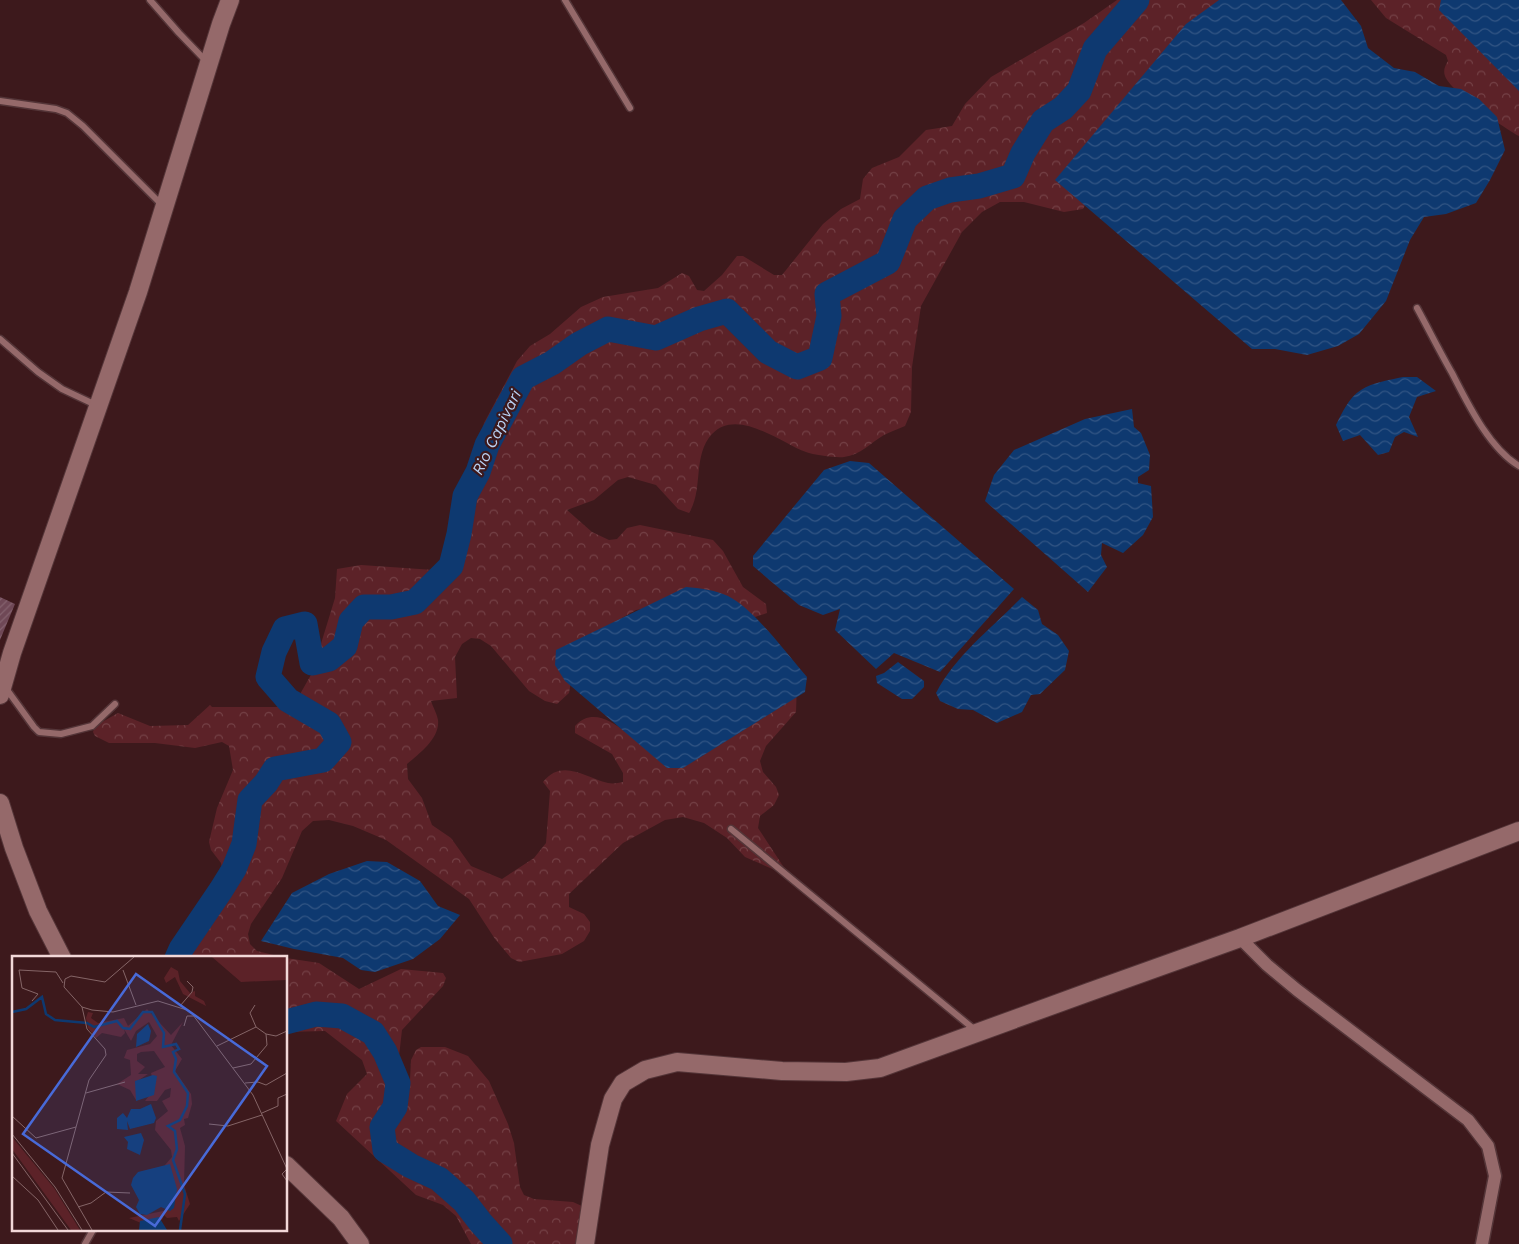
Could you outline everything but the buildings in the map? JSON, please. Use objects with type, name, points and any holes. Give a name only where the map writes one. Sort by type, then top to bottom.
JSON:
[{"type":"main road","points":[[2,690],[12,653],[138,292],[230,0]]},
{"type":"main road","points":[[1,812],[38,911],[61,956]]},
{"type":"main road","points":[[585,1244],[600,1145],[614,1099],[623,1083],[645,1070],[676,1062],[782,1071],[846,1072],[880,1068],[1240,938],[1519,831]]},
{"type":"main road","points":[[288,1167],[341,1218],[360,1244]]},
{"type":"street","points":[[1240,938],[1267,965],[1297,990],[1468,1120],[1488,1146],[1495,1176],[1482,1244]]},
{"type":"lane","points":[[150,0],[209,63]]},
{"type":"lane","points":[[565,0],[630,108]]},
{"type":"lane","points":[[0,101],[56,109],[67,113],[165,207]]},
{"type":"lane","points":[[1417,308],[1473,413],[1491,440],[1519,466]]},
{"type":"lane","points":[[0,339],[62,390],[99,406]]},
{"type":"lane","points":[[2,690],[39,732],[60,734],[92,726],[115,704]]},
{"type":"lane","points":[[731,829],[978,1032]]},
{"type":"lane","points":[[85,1244],[92,1232]]},
{"type":"green space","points":[[1117,0],[1270,0],[1086,203],[1083,209],[1064,212],[1024,202],[1000,202],[982,212],[962,232],[921,306],[912,367],[911,412],[905,426],[884,435],[855,454],[831,457],[806,452],[759,429],[734,424],[722,427],[712,434],[706,443],[700,462],[696,494],[689,513],[678,509],[656,485],[628,477],[618,480],[594,500],[567,510],[592,532],[609,540],[617,539],[627,528],[640,525],[713,540],[723,551],[743,587],[766,604],[767,613],[755,617],[716,606],[679,602],[636,610],[604,628],[575,658],[569,693],[557,704],[545,701],[529,691],[491,646],[480,639],[471,638],[462,644],[455,657],[457,698],[431,701],[438,720],[436,733],[428,745],[407,764],[408,779],[422,798],[432,825],[451,838],[471,866],[502,879],[534,858],[546,843],[550,791],[543,782],[550,775],[566,770],[608,783],[623,782],[623,773],[612,754],[575,733],[575,726],[581,721],[594,717],[601,718],[656,752],[797,682],[796,712],[766,746],[760,761],[763,772],[776,787],[779,795],[774,805],[760,816],[758,828],[783,866],[784,874],[745,857],[727,838],[704,823],[683,817],[665,820],[623,843],[569,894],[569,907],[584,914],[590,922],[590,931],[584,941],[562,954],[519,962],[511,958],[495,939],[469,899],[386,840],[353,826],[329,820],[313,821],[302,831],[282,878],[251,924],[248,934],[250,944],[257,951],[278,956],[192,956],[194,931],[202,906],[222,870],[221,863],[211,850],[209,842],[217,808],[233,770],[229,746],[222,742],[195,748],[155,743],[109,743],[95,736],[93,732],[95,726],[118,713],[150,726],[188,725],[210,705],[212,707],[276,707],[295,703],[312,673],[335,598],[337,569],[361,565],[434,570],[443,565],[472,477],[484,423],[517,361],[530,346],[550,334],[581,307],[603,297],[658,288],[682,273],[689,276],[697,290],[704,291],[722,275],[737,256],[743,256],[774,275],[782,275],[823,224],[841,209],[860,199],[863,179],[872,168],[899,157],[926,130],[952,126],[965,104],[991,77],[1084,23]]},
{"type":"green space","points":[[1371,0],[1453,0],[1519,69],[1519,136],[1478,109],[1449,83],[1444,72],[1448,61],[1446,55],[1386,18]]},
{"type":"green space","points":[[288,958],[319,963],[359,989],[401,969],[443,973],[446,978],[443,986],[402,1030],[398,1065],[401,1076],[407,1081],[410,1080],[411,1060],[416,1050],[421,1047],[445,1047],[468,1056],[489,1081],[508,1124],[514,1143],[520,1187],[524,1195],[534,1199],[573,1202],[584,1207],[584,1244],[471,1244],[456,1216],[443,1205],[416,1195],[336,1121],[347,1094],[367,1074],[362,1060],[325,1031],[288,1032]]},
{"type":"water","points":[[1219,0],[1341,0],[1361,26],[1368,48],[1394,68],[1415,72],[1439,86],[1461,89],[1479,99],[1497,117],[1505,150],[1476,203],[1446,214],[1424,217],[1410,240],[1386,301],[1359,334],[1338,346],[1307,355],[1275,349],[1252,349],[1055,180],[1186,24]]},
{"type":"water","points":[[1441,0],[1519,0],[1519,91],[1439,10]]},
{"type":"water","points":[[1403,377],[1417,377],[1436,391],[1417,397],[1409,417],[1418,437],[1404,432],[1395,437],[1389,452],[1378,455],[1360,435],[1343,441],[1336,425],[1353,397],[1371,385]]},
{"type":"water","points":[[1132,409],[1134,427],[1141,433],[1150,455],[1149,470],[1138,477],[1138,483],[1151,486],[1153,517],[1143,535],[1123,553],[1102,543],[1101,555],[1107,567],[1088,592],[985,501],[994,475],[1014,450],[1085,419]]},
{"type":"water","points":[[850,461],[869,463],[1014,589],[940,672],[894,653],[876,669],[835,630],[840,609],[823,615],[799,605],[753,566],[753,556],[824,470]]},
{"type":"water","points":[[686,587],[718,592],[738,602],[759,621],[807,677],[805,692],[683,768],[667,768],[565,681],[555,665],[556,650]]},
{"type":"water","points":[[1022,597],[1038,610],[1042,624],[1058,635],[1069,651],[1065,670],[1040,694],[1031,695],[1022,712],[997,723],[973,710],[958,709],[940,701],[936,693],[954,666],[975,642]]},
{"type":"water","points":[[898,662],[924,681],[924,687],[912,699],[902,699],[877,683],[876,676],[884,673]]},
{"type":"water","points":[[367,861],[387,862],[420,881],[438,906],[460,915],[440,939],[413,959],[375,972],[361,970],[343,958],[261,941],[292,893],[329,874]]},
{"type":"waterway","name":"Rio Capivari","points":[[178,956],[234,869],[244,844],[250,800],[266,783],[275,769],[323,760],[339,742],[329,724],[288,700],[268,677],[274,652],[285,629],[305,624],[312,663],[329,659],[345,646],[351,621],[364,607],[391,607],[415,602],[451,566],[459,534],[465,496],[478,472],[487,445],[523,378],[608,329],[656,338],[699,319],[727,311],[768,352],[797,367],[820,358],[829,316],[827,294],[888,262],[905,219],[927,198],[950,190],[979,186],[1013,176],[1023,153],[1043,121],[1063,108],[1079,91],[1095,49],[1137,0]]},
{"type":"waterway","name":"Rio Capivari","points":[[288,1021],[316,1014],[342,1016],[373,1033],[385,1052],[398,1083],[395,1107],[382,1127],[385,1150],[411,1166],[439,1179],[464,1201],[500,1244]]}]
